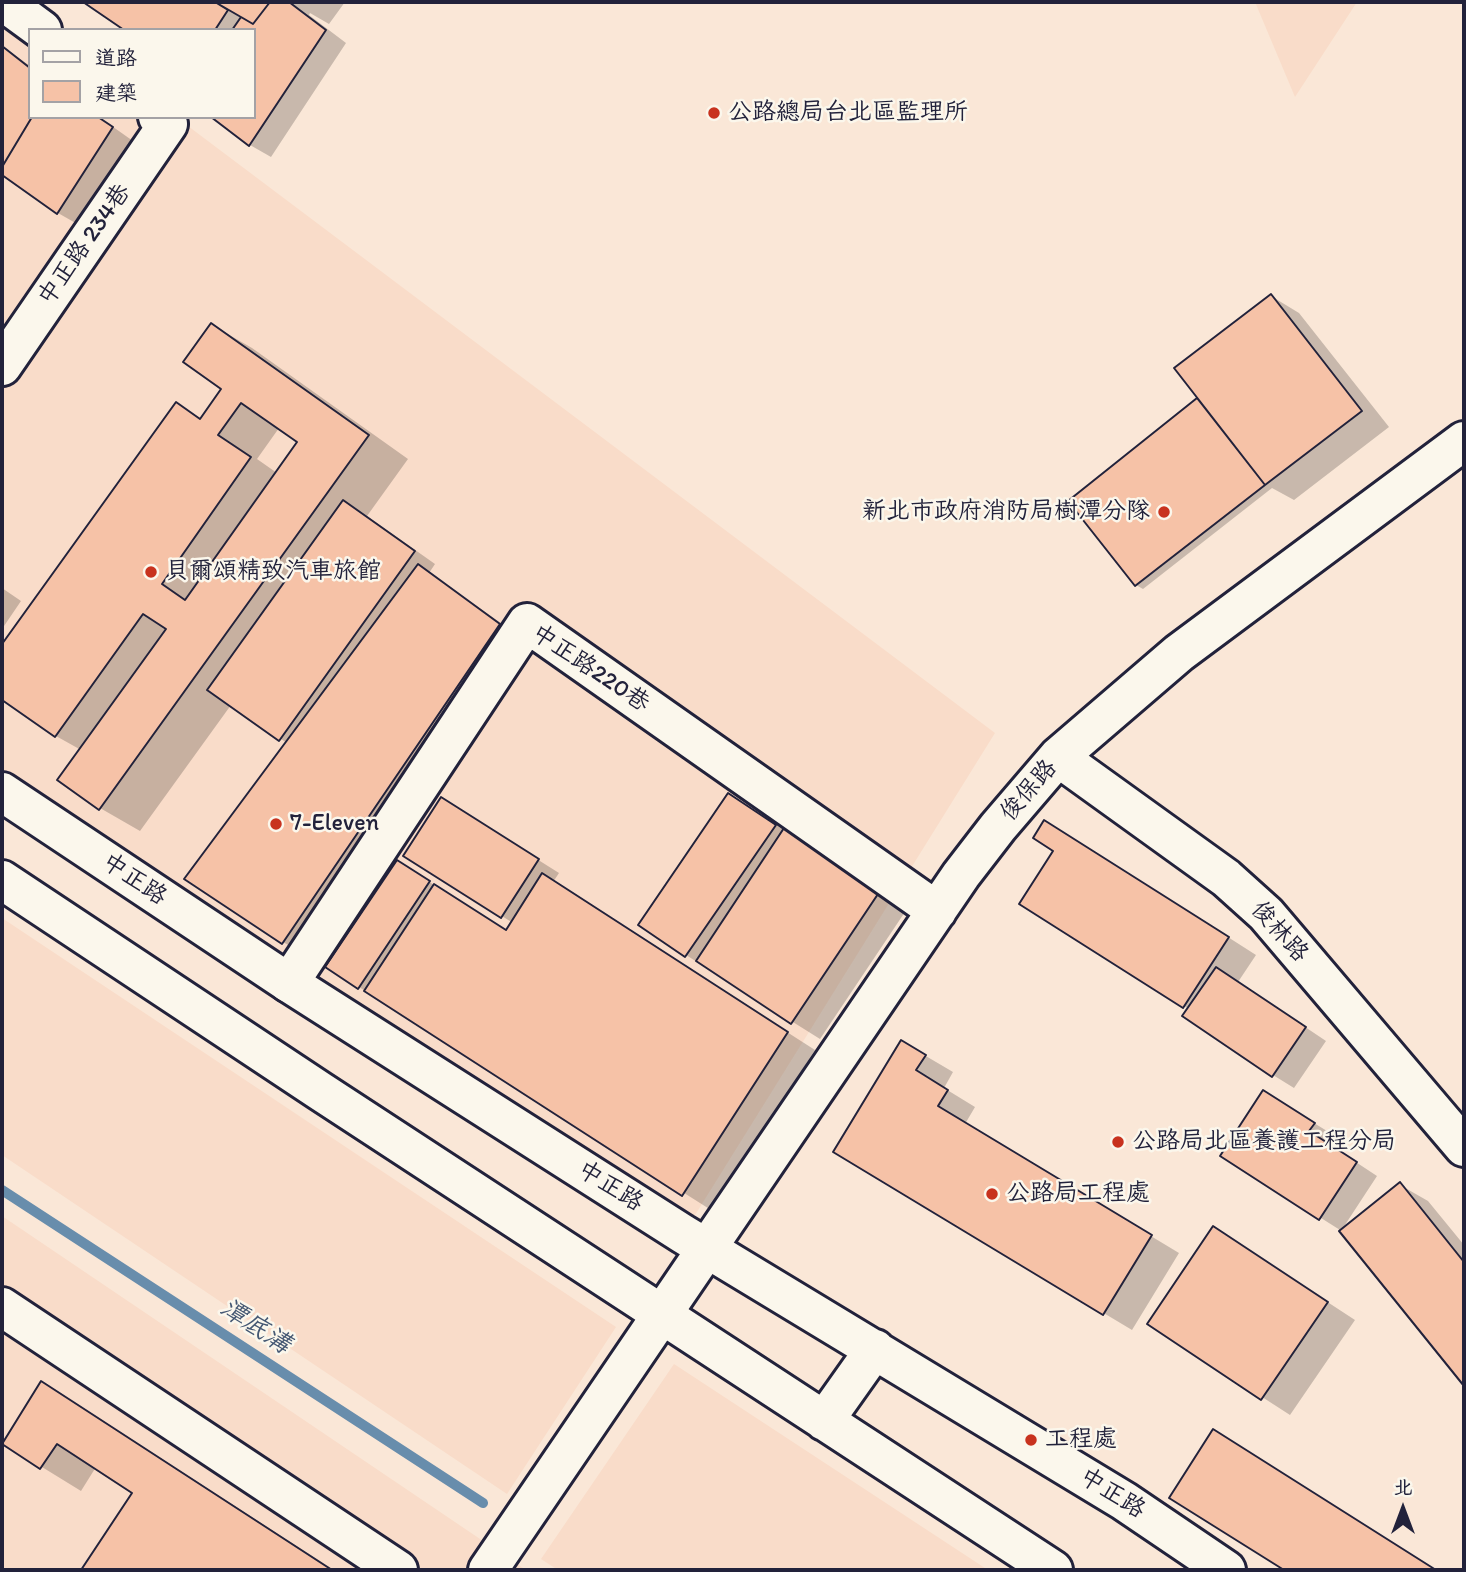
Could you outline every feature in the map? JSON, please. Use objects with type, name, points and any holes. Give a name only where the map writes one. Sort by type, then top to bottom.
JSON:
[{"type":"main road","points":[[4,2],[39,28]]},
{"type":"main road","name":"中正路 234巷","points":[[2,366],[163,121]]},
{"type":"main road","name":"俊保路","points":[[488,1570],[961,875],[1058,757],[1179,653],[1464,441]]},
{"type":"main road","name":"中正路220巷","points":[[289,983],[527,623],[937,911]]},
{"type":"main road","name":"俊林路","points":[[1058,757],[1226,878],[1266,914],[1464,1147]]},
{"type":"main road","name":"中正路","points":[[2,792],[289,983],[708,1249],[1124,1501],[1226,1570]]},
{"type":"main road","points":[[2,880],[1054,1570]]},
{"type":"main road","points":[[2,1307],[398,1570]]},
{"type":"main road","points":[[824,1421],[875,1349]]},
{"type":"shaded area","points":[[2,2],[28,28],[28,119],[179,119],[995,733],[687,1228],[2,776]]},
{"type":"shaded area","points":[[1255,2],[1357,2],[1295,97]]},
{"type":"shaded area","points":[[2,918],[616,1327],[507,1494],[2,1155]]},
{"type":"shaded area","points":[[2,1216],[526,1570],[2,1570]]},
{"type":"shaded area","points":[[674,1364],[988,1570],[558,1570],[541,1559]]},
{"type":"building","points":[[83,2],[215,2],[228,10],[216,28],[121,28]]},
{"type":"building","points":[[215,2],[270,2],[253,24]]},
{"type":"building","points":[[270,2],[289,2],[326,30],[249,146],[214,119],[256,119],[256,28],[233,28],[241,17],[253,24]]},
{"type":"building","points":[[2,46],[28,66],[28,119],[31,119],[2,167]]},
{"type":"building","points":[[31,119],[101,119],[113,127],[57,214],[2,175],[2,167]]},
{"type":"building","points":[[1271,294],[1362,411],[1265,485],[1174,368]]},
{"type":"building","points":[[211,323],[369,435],[99,810],[57,780],[166,629],[143,614],[55,737],[2,700],[2,644],[176,402],[200,419],[221,389],[183,362]],"holes":[[[241,403],[297,442],[185,600],[162,584],[251,457],[218,435]]]},
{"type":"building","points":[[1197,398],[1265,485],[1135,586],[1068,501]]},
{"type":"building","points":[[343,500],[415,551],[279,741],[207,690]]},
{"type":"building","points":[[418,564],[500,624],[282,944],[184,879]]},
{"type":"building","points":[[728,793],[776,825],[685,957],[638,925]]},
{"type":"building","points":[[441,797],[539,859],[501,918],[403,856]]},
{"type":"building","points":[[1044,820],[1229,937],[1183,1008],[1019,904],[1053,851],[1033,838]]},
{"type":"building","points":[[784,828],[880,891],[791,1024],[696,961]]},
{"type":"building","points":[[397,860],[430,881],[358,989],[325,967]]},
{"type":"building","points":[[542,873],[788,1032],[682,1196],[364,991],[434,884],[506,930]]},
{"type":"building","points":[[1216,967],[1306,1027],[1272,1077],[1182,1016]]},
{"type":"building","name":"公路局工程處","points":[[901,1040],[926,1055],[916,1070],[948,1090],[938,1106],[1152,1235],[1103,1315],[833,1152]]},
{"type":"building","points":[[1263,1090],[1315,1123],[1309,1131],[1357,1162],[1319,1220],[1220,1156]]},
{"type":"building","points":[[1400,1182],[1464,1262],[1464,1386],[1339,1231]]},
{"type":"building","points":[[1213,1226],[1328,1302],[1261,1400],[1147,1324]]},
{"type":"building","points":[[41,1381],[332,1570],[81,1570],[132,1493],[57,1444],[40,1469],[2,1444]]},
{"type":"building","points":[[1213,1429],[1436,1570],[1284,1570],[1169,1498]]},
{"type":"waterway","name":"潭底溝","points":[[2,1190],[483,1503]]},
{"type":"place","name":"公路總局台北區監理所","points":[[714,113]]},
{"type":"place","name":"新北市政府消防局樹潭分隊","points":[[1164,512]]},
{"type":"place","name":"貝爾頌精致汽車旅館","points":[[151,572]]},
{"type":"place","name":"7-Eleven","points":[[276,824]]},
{"type":"place","name":"公路局北區養護工程分局","points":[[1118,1142]]},
{"type":"place","name":"公路局工程處","points":[[992,1194]]},
{"type":"place","name":"工程處","points":[[1031,1440]]}]
